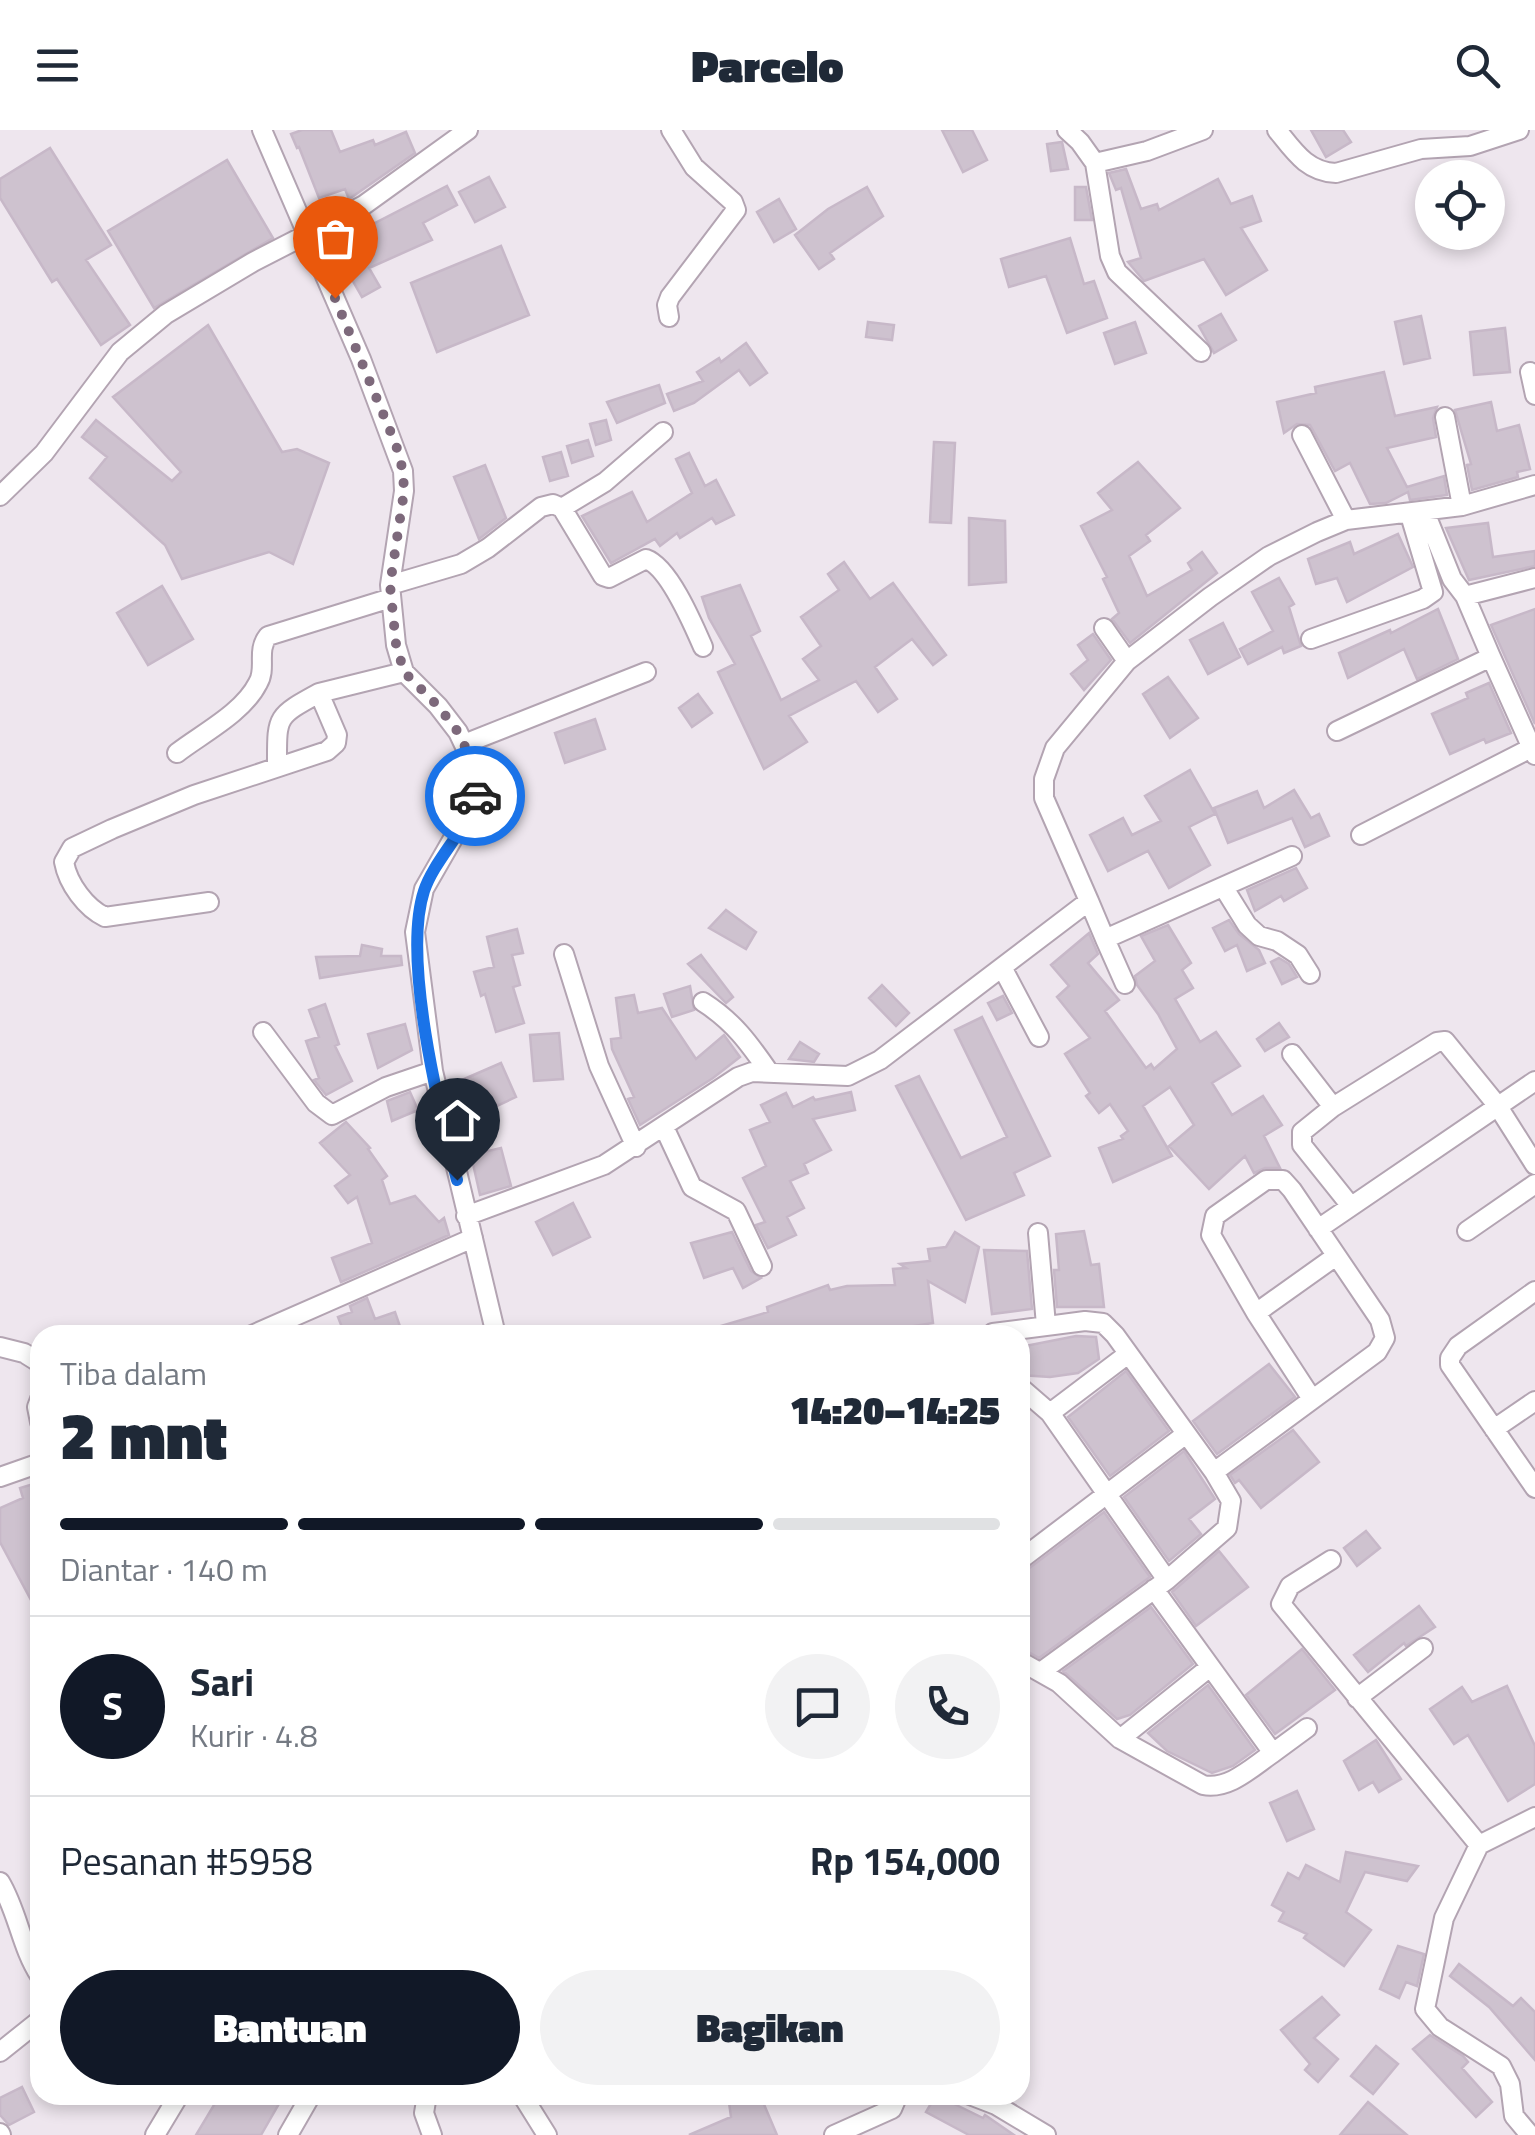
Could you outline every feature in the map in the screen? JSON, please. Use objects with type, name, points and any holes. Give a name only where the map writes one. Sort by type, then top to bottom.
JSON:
[{"type":"street","points":[[262,130],[396,445],[403,471],[404,492],[391,592],[396,644],[404,672],[438,706],[464,744],[477,772],[474,802],[424,890],[415,932],[434,1071],[494,1325]]},
{"type":"street","points":[[0,496],[44,453],[120,352],[166,314],[364,205],[468,130]]},
{"type":"street","points":[[669,317],[670,297],[736,210],[694,168],[671,130]]},
{"type":"street","points":[[1067,130],[1095,163],[1110,256],[1117,272],[1201,352]]},
{"type":"street","points":[[1095,163],[1147,151],[1203,130]]},
{"type":"street","points":[[1277,130],[1308,166],[1321,173],[1336,174],[1422,150],[1470,146],[1520,130]]},
{"type":"street","points":[[1530,372],[1535,395]]},
{"type":"street","points":[[1444,416],[1462,506]]},
{"type":"street","points":[[562,508],[605,482],[663,432]]},
{"type":"street","points":[[1302,436],[1346,520]]},
{"type":"street","points":[[1125,984],[1044,798],[1044,779],[1055,748],[1128,662],[1210,596],[1269,556],[1346,520],[1462,506],[1535,485]]},
{"type":"street","points":[[177,753],[238,707],[254,690],[261,680],[262,644],[268,636],[461,564],[541,507],[553,504],[562,508],[603,576],[608,578],[646,559],[654,562],[669,582],[703,647]]},
{"type":"street","points":[[1362,836],[1533,752],[1465,596],[1418,514]]},
{"type":"street","points":[[1312,638],[1424,599],[1433,592],[1418,514]]},
{"type":"street","points":[[1465,596],[1535,578]]},
{"type":"street","points":[[1104,628],[1128,662]]},
{"type":"street","points":[[1337,731],[1491,657]]},
{"type":"street","points":[[277,766],[277,726],[288,710],[319,693],[404,672]]},
{"type":"street","points":[[464,744],[646,672]]},
{"type":"street","points":[[209,902],[106,917],[86,904],[66,872],[66,855],[72,848],[112,829],[327,751],[336,744],[336,735],[319,693]]},
{"type":"street","points":[[1105,939],[1292,856]]},
{"type":"street","points":[[1224,888],[1247,925],[1259,936],[1277,941],[1298,955],[1310,974]]},
{"type":"street","points":[[466,1216],[575,1178],[636,1147],[738,1077],[752,1072],[848,1076],[862,1071],[1003,969],[1088,901]]},
{"type":"street","points":[[564,954],[599,1066],[636,1147]]},
{"type":"street","points":[[1003,969],[1039,1036]]},
{"type":"street","points":[[703,1002],[727,1017],[742,1033],[768,1072]]},
{"type":"street","points":[[263,1032],[316,1103],[332,1115],[386,1087],[434,1071]]},
{"type":"street","points":[[1350,1204],[1308,1153],[1300,1137],[1333,1108],[1445,1040],[1498,1105],[1535,1164]]},
{"type":"street","points":[[1292,1054],[1333,1108]]},
{"type":"street","points":[[1318,1229],[1535,1081]]},
{"type":"street","points":[[664,1127],[692,1187],[702,1196],[728,1204],[736,1212],[762,1266]]},
{"type":"street","points":[[1214,1472],[1376,1352],[1386,1338],[1380,1320],[1292,1190],[1283,1180],[1266,1180],[1215,1216],[1210,1235],[1312,1399]]},
{"type":"street","points":[[1467,1231],[1535,1184]]},
{"type":"street","points":[[1038,1233],[1046,1325]]},
{"type":"street","points":[[275,1325],[473,1238]]},
{"type":"street","points":[[1256,1313],[1336,1256]]},
{"type":"street","points":[[1535,1291],[1458,1346],[1450,1358],[1450,1366],[1535,1488]]},
{"type":"street","points":[[1030,1328],[1086,1321],[1103,1324],[1231,1500],[1227,1528],[1216,1541],[1042,1671]]},
{"type":"street","points":[[0,1347],[30,1357]]},
{"type":"street","points":[[1050,1413],[1128,1354]]},
{"type":"street","points":[[1030,1396],[1050,1413],[1107,1494],[1210,1667],[1273,1754]]},
{"type":"street","points":[[1494,1430],[1535,1401]]},
{"type":"street","points":[[1030,1552],[1186,1434]]},
{"type":"street","points":[[0,1477],[30,1466]]},
{"type":"street","points":[[1331,1560],[1290,1586],[1280,1604],[1479,1844]]},
{"type":"street","points":[[1357,1698],[1423,1648]]},
{"type":"street","points":[[1030,1666],[1042,1671],[1120,1739],[1203,1785],[1226,1784],[1307,1728]]},
{"type":"street","points":[[1120,1739],[1210,1667]]},
{"type":"street","points":[[1530,2135],[1514,2116],[1510,2084],[1500,2066],[1440,2027],[1425,2009],[1444,1918],[1479,1844],[1535,1817]]},
{"type":"street","points":[[0,1882],[14,1906],[30,1955]]},
{"type":"street","points":[[0,2052],[30,2028]]},
{"type":"street","points":[[155,2135],[173,2105]]},
{"type":"street","points":[[288,2135],[305,2105]]},
{"type":"street","points":[[425,2105],[424,2113],[432,2135]]},
{"type":"street","points":[[528,2105],[547,2135]]},
{"type":"street","points":[[834,2135],[894,2105]]},
{"type":"street","points":[[994,2105],[1046,2135]]},
{"type":"building","points":[[331,130],[340,152],[373,140],[375,145],[406,132],[415,153],[349,199],[345,189],[319,198],[291,134]]},
{"type":"building","points":[[942,130],[972,130],[987,160],[963,172]]},
{"type":"building","points":[[1311,130],[1343,130],[1351,142],[1326,157]]},
{"type":"building","points":[[1062,142],[1068,169],[1051,171],[1047,144]]},
{"type":"building","points":[[50,148],[111,245],[86,260],[130,325],[101,345],[57,279],[52,282],[0,198],[0,179]]},
{"type":"building","points":[[227,160],[273,238],[154,308],[108,231]]},
{"type":"building","points":[[1126,169],[1141,209],[1157,204],[1159,210],[1218,179],[1231,204],[1252,196],[1261,221],[1241,228],[1267,270],[1226,295],[1204,259],[1144,281],[1128,262],[1141,258],[1121,188],[1116,190],[1109,173]]},
{"type":"building","points":[[489,177],[505,207],[475,222],[459,192]]},
{"type":"building","points":[[447,186],[457,205],[423,223],[432,240],[369,268],[380,287],[362,297],[330,241],[367,222],[369,226]]},
{"type":"building","points":[[867,187],[883,216],[830,253],[834,259],[819,269],[795,235],[828,209]]},
{"type":"building","points":[[1075,187],[1086,187],[1092,220],[1075,220]]},
{"type":"building","points":[[779,199],[796,229],[774,242],[757,212]]},
{"type":"building","points":[[1070,238],[1084,284],[1094,281],[1107,318],[1067,333],[1046,276],[1009,287],[1001,259]]},
{"type":"building","points":[[501,246],[529,315],[437,352],[411,283]]},
{"type":"building","points":[[1221,314],[1236,340],[1214,353],[1199,326]]},
{"type":"building","points":[[1421,316],[1430,358],[1404,364],[1395,322]]},
{"type":"building","points":[[868,322],[894,325],[892,340],[866,337]]},
{"type":"building","points":[[1135,322],[1146,353],[1115,364],[1104,333]]},
{"type":"building","points":[[208,325],[282,452],[297,449],[329,463],[293,564],[269,552],[182,579],[165,545],[90,478],[107,457],[82,437],[96,420],[172,481],[181,472],[113,397]]},
{"type":"building","points":[[1505,328],[1510,372],[1474,375],[1470,332]]},
{"type":"building","points":[[746,343],[767,373],[750,385],[739,370],[694,403],[674,411],[667,394],[703,381],[697,372],[719,358],[721,362]]},
{"type":"building","points":[[1384,372],[1395,416],[1437,407],[1433,418],[1436,437],[1387,448],[1407,487],[1444,476],[1447,495],[1410,500],[1408,492],[1386,503],[1370,504],[1350,463],[1335,471],[1310,425],[1297,424],[1284,433],[1277,402],[1316,393],[1315,387]]},
{"type":"building","points":[[659,385],[665,403],[617,423],[607,402]]},
{"type":"building","points":[[1491,402],[1497,431],[1519,425],[1530,469],[1517,472],[1518,477],[1472,490],[1467,465],[1471,464],[1455,410]]},
{"type":"building","points":[[606,420],[611,440],[596,445],[590,424]]},
{"type":"building","points":[[588,440],[593,456],[572,463],[567,446]]},
{"type":"building","points":[[934,442],[955,443],[951,523],[930,522]]},
{"type":"building","points":[[561,452],[568,476],[550,481],[543,457]]},
{"type":"building","points":[[689,453],[705,486],[716,480],[734,515],[716,524],[712,518],[680,538],[677,533],[660,546],[655,539],[611,563],[582,516],[632,492],[647,522],[692,493],[676,459]]},
{"type":"building","points":[[1138,462],[1180,508],[1146,535],[1150,541],[1129,556],[1147,596],[1192,570],[1188,563],[1202,552],[1217,573],[1130,643],[1112,619],[1119,613],[1103,579],[1107,577],[1081,526],[1112,510],[1098,493]]},
{"type":"building","points":[[485,465],[506,518],[479,539],[454,477]]},
{"type":"building","points":[[969,518],[1005,521],[1006,582],[969,585]]},
{"type":"building","points":[[1488,523],[1493,557],[1535,551],[1535,566],[1469,580],[1446,528]]},
{"type":"building","points":[[1398,534],[1413,567],[1347,602],[1337,578],[1316,584],[1308,559],[1350,542],[1354,554]]},
{"type":"building","points":[[844,562],[870,599],[893,583],[946,655],[933,665],[912,639],[875,667],[897,699],[878,712],[856,681],[789,716],[807,742],[764,769],[718,672],[735,664],[702,597],[740,585],[760,631],[751,636],[781,700],[819,680],[803,659],[821,646],[801,617],[839,590],[828,574]]},
{"type":"building","points":[[1279,578],[1294,604],[1289,607],[1301,646],[1284,653],[1282,647],[1248,664],[1240,649],[1273,631],[1252,592]]},
{"type":"building","points":[[162,586],[193,639],[148,665],[117,613]]},
{"type":"building","points":[[1438,609],[1458,659],[1417,679],[1404,649],[1348,678],[1339,653]]},
{"type":"building","points":[[1535,609],[1535,724],[1491,625]]},
{"type":"building","points":[[1223,623],[1240,657],[1208,674],[1190,640]]},
{"type":"building","points":[[1093,634],[1111,660],[1084,690],[1071,674],[1088,660],[1078,645]]},
{"type":"building","points":[[1168,677],[1198,718],[1170,738],[1143,694]]},
{"type":"building","points":[[1489,683],[1511,733],[1486,743],[1484,739],[1450,754],[1432,714],[1468,698],[1466,693]]},
{"type":"building","points":[[698,694],[712,713],[692,727],[679,708]]},
{"type":"building","points":[[595,719],[605,749],[565,763],[555,733]]},
{"type":"building","points":[[1190,770],[1215,814],[1189,827],[1210,865],[1169,888],[1148,851],[1108,871],[1090,835],[1123,818],[1132,835],[1161,821],[1145,796]]},
{"type":"building","points":[[1294,790],[1311,818],[1319,814],[1329,836],[1305,847],[1292,818],[1228,843],[1214,808],[1257,791],[1264,808]]},
{"type":"building","points":[[1296,868],[1307,888],[1284,901],[1281,896],[1255,911],[1247,890]]},
{"type":"building","points":[[726,910],[756,932],[746,949],[709,928]]},
{"type":"building","points":[[1229,920],[1259,950],[1265,963],[1247,971],[1237,945],[1225,951],[1213,928]]},
{"type":"building","points":[[1168,925],[1191,963],[1182,970],[1193,988],[1175,999],[1200,1042],[1216,1032],[1240,1066],[1212,1083],[1232,1115],[1263,1096],[1282,1125],[1264,1136],[1280,1168],[1254,1173],[1245,1156],[1209,1189],[1169,1146],[1194,1125],[1170,1087],[1143,1106],[1172,1156],[1113,1182],[1099,1148],[1123,1139],[1121,1136],[1128,1131],[1110,1104],[1099,1113],[1065,1054],[1090,1038],[1057,997],[1069,986],[1051,965],[1089,933],[1098,954],[1088,963],[1119,1000],[1105,1011],[1146,1068],[1151,1064],[1154,1069],[1177,1049],[1135,976],[1155,961],[1141,936]]},
{"type":"building","points":[[517,929],[523,953],[512,955],[520,985],[513,987],[524,1023],[496,1032],[474,972],[494,967],[487,937]]},
{"type":"building","points":[[362,945],[382,949],[381,956],[401,956],[402,965],[320,978],[316,957],[360,956]]},
{"type":"building","points":[[701,955],[733,997],[726,1003],[688,964]]},
{"type":"building","points":[[1279,958],[1289,964],[1297,977],[1282,984],[1271,962]]},
{"type":"building","points":[[882,985],[909,1013],[896,1026],[869,998]]},
{"type":"building","points":[[690,986],[694,1010],[672,1017],[664,994]]},
{"type":"building","points":[[634,995],[638,1013],[662,1008],[696,1059],[724,1035],[740,1057],[640,1125],[628,1099],[634,1097],[611,1039],[621,1038],[616,998]]},
{"type":"building","points":[[1003,996],[1012,1013],[997,1020],[988,1003]]},
{"type":"building","points":[[325,1004],[339,1044],[335,1046],[352,1081],[326,1095],[314,1080],[319,1078],[306,1041],[319,1037],[309,1010]]},
{"type":"building","points":[[982,1017],[1050,1156],[1014,1173],[1024,1195],[966,1220],[896,1086],[919,1076],[961,1158],[1007,1137],[955,1030]]},
{"type":"building","points":[[1279,1023],[1289,1037],[1265,1051],[1257,1039]]},
{"type":"building","points":[[405,1024],[412,1050],[378,1068],[368,1034]]},
{"type":"building","points":[[559,1033],[563,1079],[534,1081],[530,1035]]},
{"type":"building","points":[[800,1042],[819,1054],[814,1062],[789,1059]]},
{"type":"building","points":[[501,1063],[516,1097],[471,1118],[455,1083]]},
{"type":"building","points":[[410,1092],[418,1110],[392,1121],[387,1101]]},
{"type":"building","points":[[851,1092],[855,1110],[813,1119],[831,1150],[804,1164],[808,1173],[790,1181],[804,1208],[787,1217],[796,1235],[768,1248],[756,1225],[765,1222],[743,1178],[766,1166],[750,1130],[770,1122],[761,1105],[786,1093],[793,1107],[813,1097],[815,1100]]},
{"type":"building","points":[[346,1122],[370,1148],[387,1176],[382,1180],[390,1204],[415,1196],[439,1222],[444,1218],[449,1235],[341,1282],[332,1258],[372,1243],[357,1197],[348,1203],[335,1186],[350,1175],[320,1143]]},
{"type":"building","points":[[501,1148],[511,1186],[480,1195],[471,1155]]},
{"type":"building","points":[[573,1203],[590,1237],[553,1255],[536,1222]]},
{"type":"building","points":[[1084,1231],[1091,1265],[1099,1264],[1104,1307],[1057,1307],[1056,1234]]},
{"type":"building","points":[[732,1232],[751,1271],[761,1278],[743,1288],[733,1268],[704,1278],[691,1243]]},
{"type":"building","points":[[955,1232],[979,1247],[965,1302],[928,1281],[933,1323],[724,1325],[768,1312],[767,1307],[828,1285],[830,1290],[895,1285],[893,1269],[906,1268],[900,1264],[930,1261],[928,1249],[946,1247]]},
{"type":"building","points":[[984,1250],[1027,1251],[1032,1309],[992,1314]]},
{"type":"building","points":[[367,1298],[375,1319],[395,1312],[400,1325],[341,1325],[338,1317],[352,1312],[350,1306]]},
{"type":"building","points":[[1076,1336],[1096,1337],[1099,1359],[1078,1373],[1030,1376],[1030,1345]]},
{"type":"building","points":[[1269,1364],[1295,1397],[1217,1454],[1193,1421]]},
{"type":"building","points":[[1126,1371],[1169,1431],[1110,1476],[1068,1417]]},
{"type":"building","points":[[1293,1430],[1319,1462],[1261,1508],[1239,1480],[1235,1483],[1230,1475]]},
{"type":"building","points":[[1184,1451],[1215,1499],[1189,1519],[1201,1534],[1169,1561],[1124,1497]]},
{"type":"building","points":[[30,1485],[30,1598],[0,1542],[0,1508],[23,1498],[20,1488]]},
{"type":"building","points":[[1104,1512],[1150,1577],[1039,1658],[1030,1653],[1030,1568]]},
{"type":"building","points":[[1366,1531],[1380,1548],[1357,1566],[1344,1548]]},
{"type":"building","points":[[1219,1551],[1248,1587],[1196,1626],[1172,1592]]},
{"type":"building","points":[[1419,1606],[1435,1627],[1406,1646],[1404,1643],[1368,1672],[1354,1655]]},
{"type":"building","points":[[1151,1607],[1193,1664],[1130,1715],[1117,1719],[1063,1671]]},
{"type":"building","points":[[1302,1649],[1335,1690],[1275,1734],[1246,1695]]},
{"type":"building","points":[[1208,1685],[1255,1750],[1233,1766],[1212,1773],[1167,1751],[1148,1733]]},
{"type":"building","points":[[1507,1686],[1535,1746],[1535,1784],[1508,1801],[1468,1735],[1454,1744],[1430,1709],[1462,1687],[1472,1702]]},
{"type":"building","points":[[1376,1740],[1401,1779],[1379,1792],[1373,1782],[1359,1790],[1344,1761]]},
{"type":"building","points":[[1297,1791],[1314,1829],[1287,1841],[1270,1803]]},
{"type":"building","points":[[1346,1852],[1418,1866],[1407,1881],[1365,1872],[1346,1912],[1371,1930],[1344,1966],[1304,1938],[1307,1934],[1279,1921],[1284,1912],[1272,1905],[1288,1873],[1299,1879],[1306,1865],[1340,1882]]},
{"type":"building","points":[[1398,1946],[1424,1954],[1417,1986],[1406,1982],[1399,1998],[1380,1989]]},
{"type":"building","points":[[1459,1964],[1513,2006],[1521,1998],[1535,2012],[1535,2060],[1489,2007],[1450,1976]]},
{"type":"building","points":[[1322,1997],[1339,2015],[1314,2038],[1338,2059],[1318,2082],[1305,2070],[1310,2064],[1281,2030]]},
{"type":"building","points":[[1430,2035],[1463,2056],[1468,2062],[1462,2068],[1492,2102],[1476,2117],[1413,2049]]},
{"type":"building","points":[[1376,2046],[1398,2064],[1373,2094],[1351,2076]]},
{"type":"building","points":[[22,2087],[34,2112],[9,2125],[0,2115],[0,2098]]},
{"type":"building","points":[[1368,2102],[1407,2135],[1340,2135]]},
{"type":"building","points":[[214,2105],[278,2105],[261,2135],[196,2135]]},
{"type":"building","points":[[729,2105],[764,2105],[777,2135],[689,2135],[731,2117]]},
{"type":"building","points":[[930,2105],[956,2105],[983,2118],[985,2115],[1014,2135],[969,2135],[926,2112]]},
{"type":"way so far","points":[[335,298],[403,471],[404,492],[390,585],[396,644],[404,672],[458,732],[477,772],[475,796]]},
{"type":"route","points":[[457,1180],[434,1071],[415,932],[424,890],[475,796]]}]
